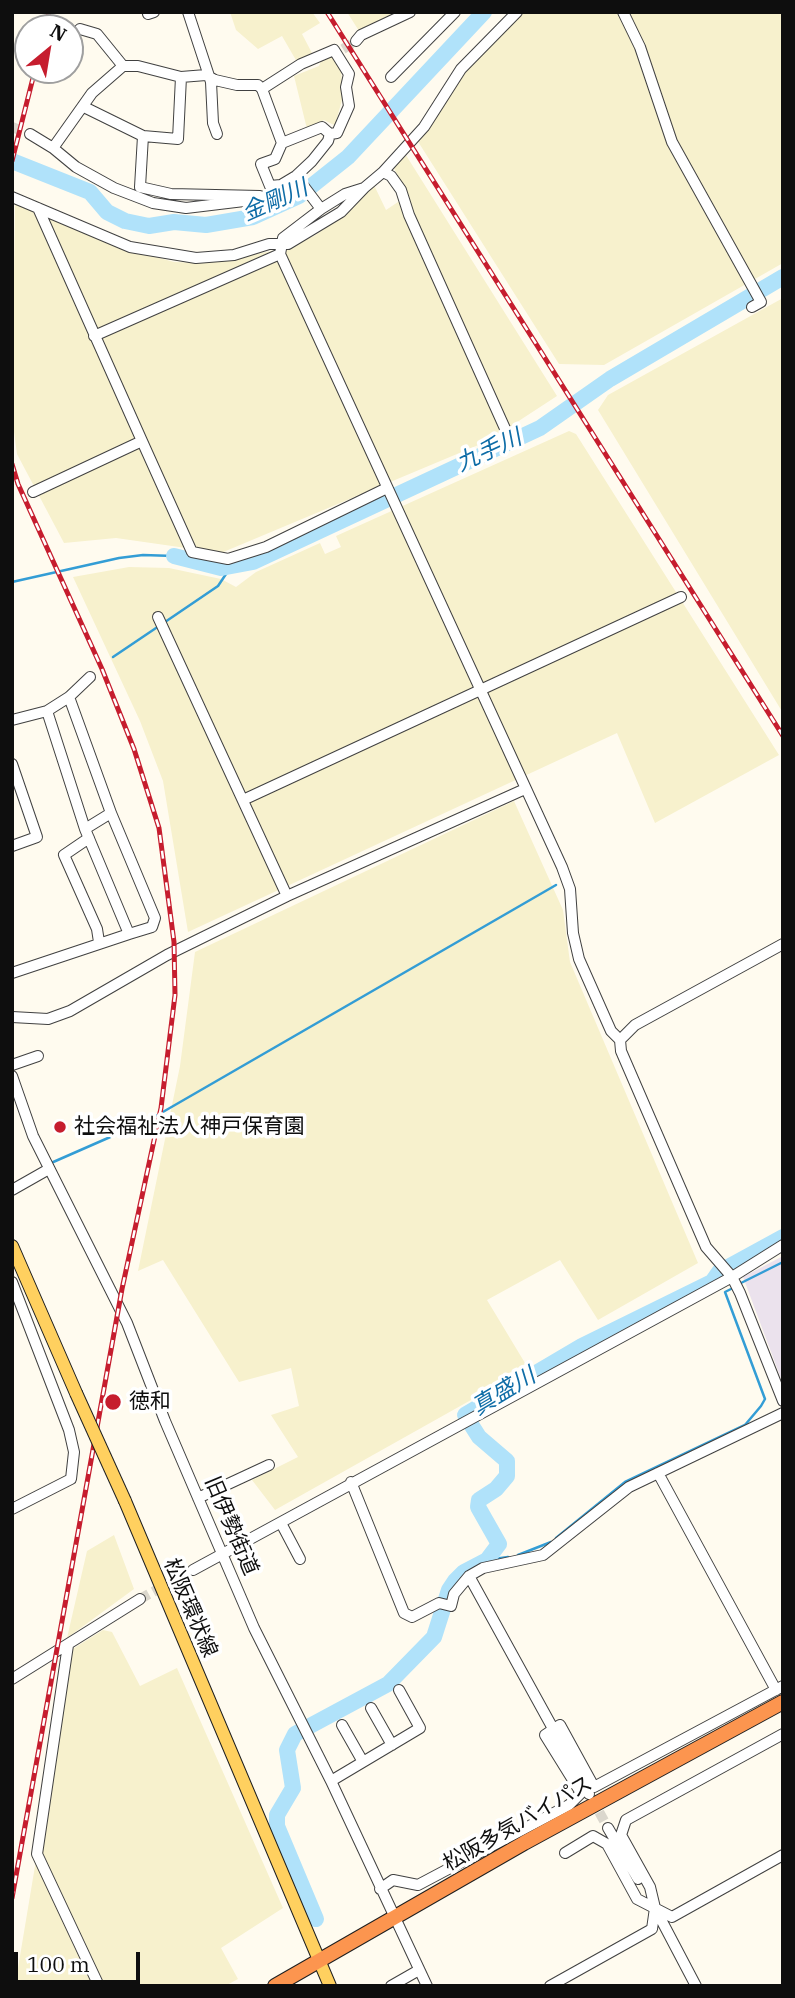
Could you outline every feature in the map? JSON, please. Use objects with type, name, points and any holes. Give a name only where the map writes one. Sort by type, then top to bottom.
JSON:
[{"type":"highway","name":"松阪多気バイパス","points":[[275,1986],[394,1920],[780,1693]]},
{"type":"main road","name":"松阪環状線","points":[[12,1246],[125,1501],[330,1986]]},
{"type":"street","points":[[188,12],[206,75],[211,82],[213,123],[217,134]]},
{"type":"street","points":[[356,41],[361,34],[410,12]]},
{"type":"street","points":[[391,77],[456,12]]},
{"type":"street","points":[[94,336],[303,238],[341,212],[383,172],[424,127],[461,69],[517,12]]},
{"type":"street","points":[[623,12],[640,47],[661,116],[673,142],[761,302],[752,307]]},
{"type":"street","points":[[84,30],[97,34],[123,66]]},
{"type":"street","points":[[262,89],[294,72],[301,64],[338,49],[349,74],[346,87],[349,106],[337,133],[330,134],[322,127],[282,143]]},
{"type":"street","points":[[52,148],[92,93],[123,66],[138,66],[181,77],[206,75],[237,85],[258,85],[262,89],[282,143],[275,159],[261,164],[270,186]]},
{"type":"street","points":[[84,107],[144,135],[178,139],[181,77]]},
{"type":"street","points":[[30,134],[76,167],[104,183],[153,203],[210,208],[260,195],[270,186],[281,185],[296,176],[312,161],[328,141],[330,134]]},
{"type":"street","points":[[144,135],[140,187],[171,194],[260,195]]},
{"type":"street","points":[[383,172],[391,176],[401,190],[409,215],[507,433]]},
{"type":"street","points":[[296,176],[319,206]]},
{"type":"street","points":[[12,197],[130,247],[165,255],[209,257],[280,249],[319,206],[364,188]]},
{"type":"street","points":[[37,208],[192,552],[228,559],[245,555],[387,488]]},
{"type":"street","points":[[280,249],[570,889],[573,933],[579,959],[611,1031],[621,1040]]},
{"type":"street","points":[[33,492],[142,441]]},
{"type":"street","points":[[243,800],[479,688],[681,597]]},
{"type":"street","points":[[158,617],[287,896]]},
{"type":"street","points":[[12,720],[47,711],[69,697],[90,677]]},
{"type":"street","points":[[12,973],[99,942],[152,927],[155,918],[111,813],[69,697]]},
{"type":"street","points":[[47,711],[87,833],[129,933]]},
{"type":"street","points":[[12,764],[37,836],[12,846]]},
{"type":"street","points":[[12,1017],[48,1019],[70,1011],[167,955],[287,896],[525,789]]},
{"type":"street","points":[[99,942],[97,929],[64,855],[111,813]]},
{"type":"street","points":[[783,944],[635,1025],[621,1040],[621,1051],[706,1247],[735,1283],[783,1401]]},
{"type":"street","points":[[12,1065],[38,1056]]},
{"type":"street","name":"旧伊勢街道","points":[[12,1076],[33,1136],[127,1323],[254,1628],[331,1781],[427,1986]]},
{"type":"street","points":[[12,1190],[49,1169]]},
{"type":"street","points":[[193,1570],[224,1556],[351,1482],[471,1418],[735,1283],[783,1245]]},
{"type":"street","points":[[12,1282],[69,1430],[74,1452],[71,1479],[12,1509]]},
{"type":"street","points":[[351,1482],[404,1613],[412,1617],[439,1603],[451,1606],[454,1594],[468,1576],[483,1568],[543,1555],[629,1487],[783,1413]]},
{"type":"street","points":[[198,1498],[269,1465]]},
{"type":"street","points":[[380,1889],[393,1880],[418,1885],[569,1805],[581,1793],[545,1735],[560,1725],[594,1787],[780,1693],[658,1473]]},
{"type":"street","points":[[281,1523],[300,1559]]},
{"type":"street","points":[[468,1576],[589,1794]]},
{"type":"street","points":[[12,1679],[140,1599]]},
{"type":"street","points":[[68,1645],[37,1854],[99,1986]]},
{"type":"street","points":[[331,1781],[420,1728],[398,1690]]},
{"type":"street","points":[[371,1708],[392,1745]]},
{"type":"street","points":[[342,1725],[363,1762]]},
{"type":"street","points":[[550,1986],[652,1929],[654,1908],[650,1887],[621,1835],[626,1819],[783,1734]]},
{"type":"street","points":[[608,1828],[696,1986]]},
{"type":"street","points":[[565,1853],[593,1836],[607,1844],[637,1899],[671,1917],[783,1855]]},
{"type":"street","points":[[391,1986],[419,1970]]},
{"type":"shaded area","points":[[230,12],[312,12],[320,23],[302,34],[313,55],[297,62],[282,36],[258,49],[236,30]]},
{"type":"shaded area","points":[[347,12],[404,12],[359,31]]},
{"type":"shaded area","points":[[522,12],[783,12],[783,263],[604,365],[559,364],[417,140],[463,71]]},
{"type":"shaded area","points":[[332,53],[341,70],[343,96],[336,122],[334,125],[324,120],[307,129],[294,76],[319,66],[323,56]]},
{"type":"shaded area","points":[[404,152],[557,396],[488,441],[221,553],[116,538],[64,543],[17,454],[12,417],[15,204],[127,249],[174,262],[203,263],[284,249],[314,236],[341,217],[373,183],[386,210],[407,196],[393,166]]},
{"type":"shaded area","points":[[783,298],[783,713],[598,410],[608,395]]},
{"type":"shaded area","points":[[569,431],[576,434],[779,755],[655,823],[617,733],[188,932],[163,781],[140,721],[73,577],[129,567],[169,568],[221,579],[236,587],[256,572],[320,543],[325,554],[341,547],[336,536]]},
{"type":"shaded area","points":[[514,801],[563,910],[570,962],[698,1263],[598,1320],[560,1260],[487,1300],[528,1368],[275,1510],[252,1480],[298,1457],[271,1415],[299,1406],[291,1368],[239,1382],[163,1260],[138,1271],[180,1066],[195,952]]},
{"type":"shaded area","points":[[783,1256],[783,1384],[743,1277]]},
{"type":"shaded area","points":[[114,1535],[134,1589],[67,1638],[87,1551]]},
{"type":"shaded area","points":[[103,1630],[112,1632],[140,1686],[177,1668],[283,1908],[221,1948],[238,1979],[225,1986],[15,1986],[71,1650]]},
{"type":"waterway","name":"金剛川","points":[[12,161],[90,192],[107,212],[125,221],[149,226],[174,222],[206,225],[253,217],[299,196],[348,157],[484,12]]},
{"type":"waterway","name":"九手川","points":[[174,556],[221,568],[253,562],[540,428],[610,379],[783,277]]},
{"type":"waterway","points":[[12,582],[119,558],[143,555],[174,556]]},
{"type":"waterway","points":[[165,622],[218,586],[230,568]]},
{"type":"waterway","points":[[113,657],[159,626]]},
{"type":"waterway","points":[[51,1163],[149,1120],[556,885]]},
{"type":"waterway","name":"真盛川","points":[[316,1919],[277,1826],[277,1815],[293,1788],[287,1750],[295,1734],[388,1684],[434,1637],[449,1590],[455,1581],[464,1572],[487,1560],[499,1544],[478,1507],[479,1500],[496,1489],[507,1476],[507,1461],[479,1437],[465,1415],[582,1346],[712,1282],[719,1272],[783,1237]]},
{"type":"waterway","points":[[739,1284],[783,1262]]},
{"type":"waterway","points":[[556,1538],[625,1482],[745,1425],[761,1406],[765,1399],[725,1292],[733,1288]]},
{"type":"waterway","points":[[518,1555],[551,1542]]},
{"type":"waterway","points":[[487,1560],[508,1557]]},
{"type":"tunnel","points":[[343,49],[356,41]]},
{"type":"tunnel","points":[[12,127],[30,134]]},
{"type":"tunnel","points":[[140,1599],[193,1570]]},
{"type":"tunnel","points":[[592,1799],[608,1828]]},
{"type":"railway","points":[[327,12],[783,736]]},
{"type":"railway","points":[[12,161],[31,84]]},
{"type":"railway","points":[[12,464],[18,484],[102,669],[134,749],[159,828],[174,942],[175,995],[161,1108],[122,1289],[12,1898]]},
{"type":"place","name":"社会福祉法人神戸保育園","points":[[60,1127]]},
{"type":"place","name":"徳和","points":[[113,1402]]}]
